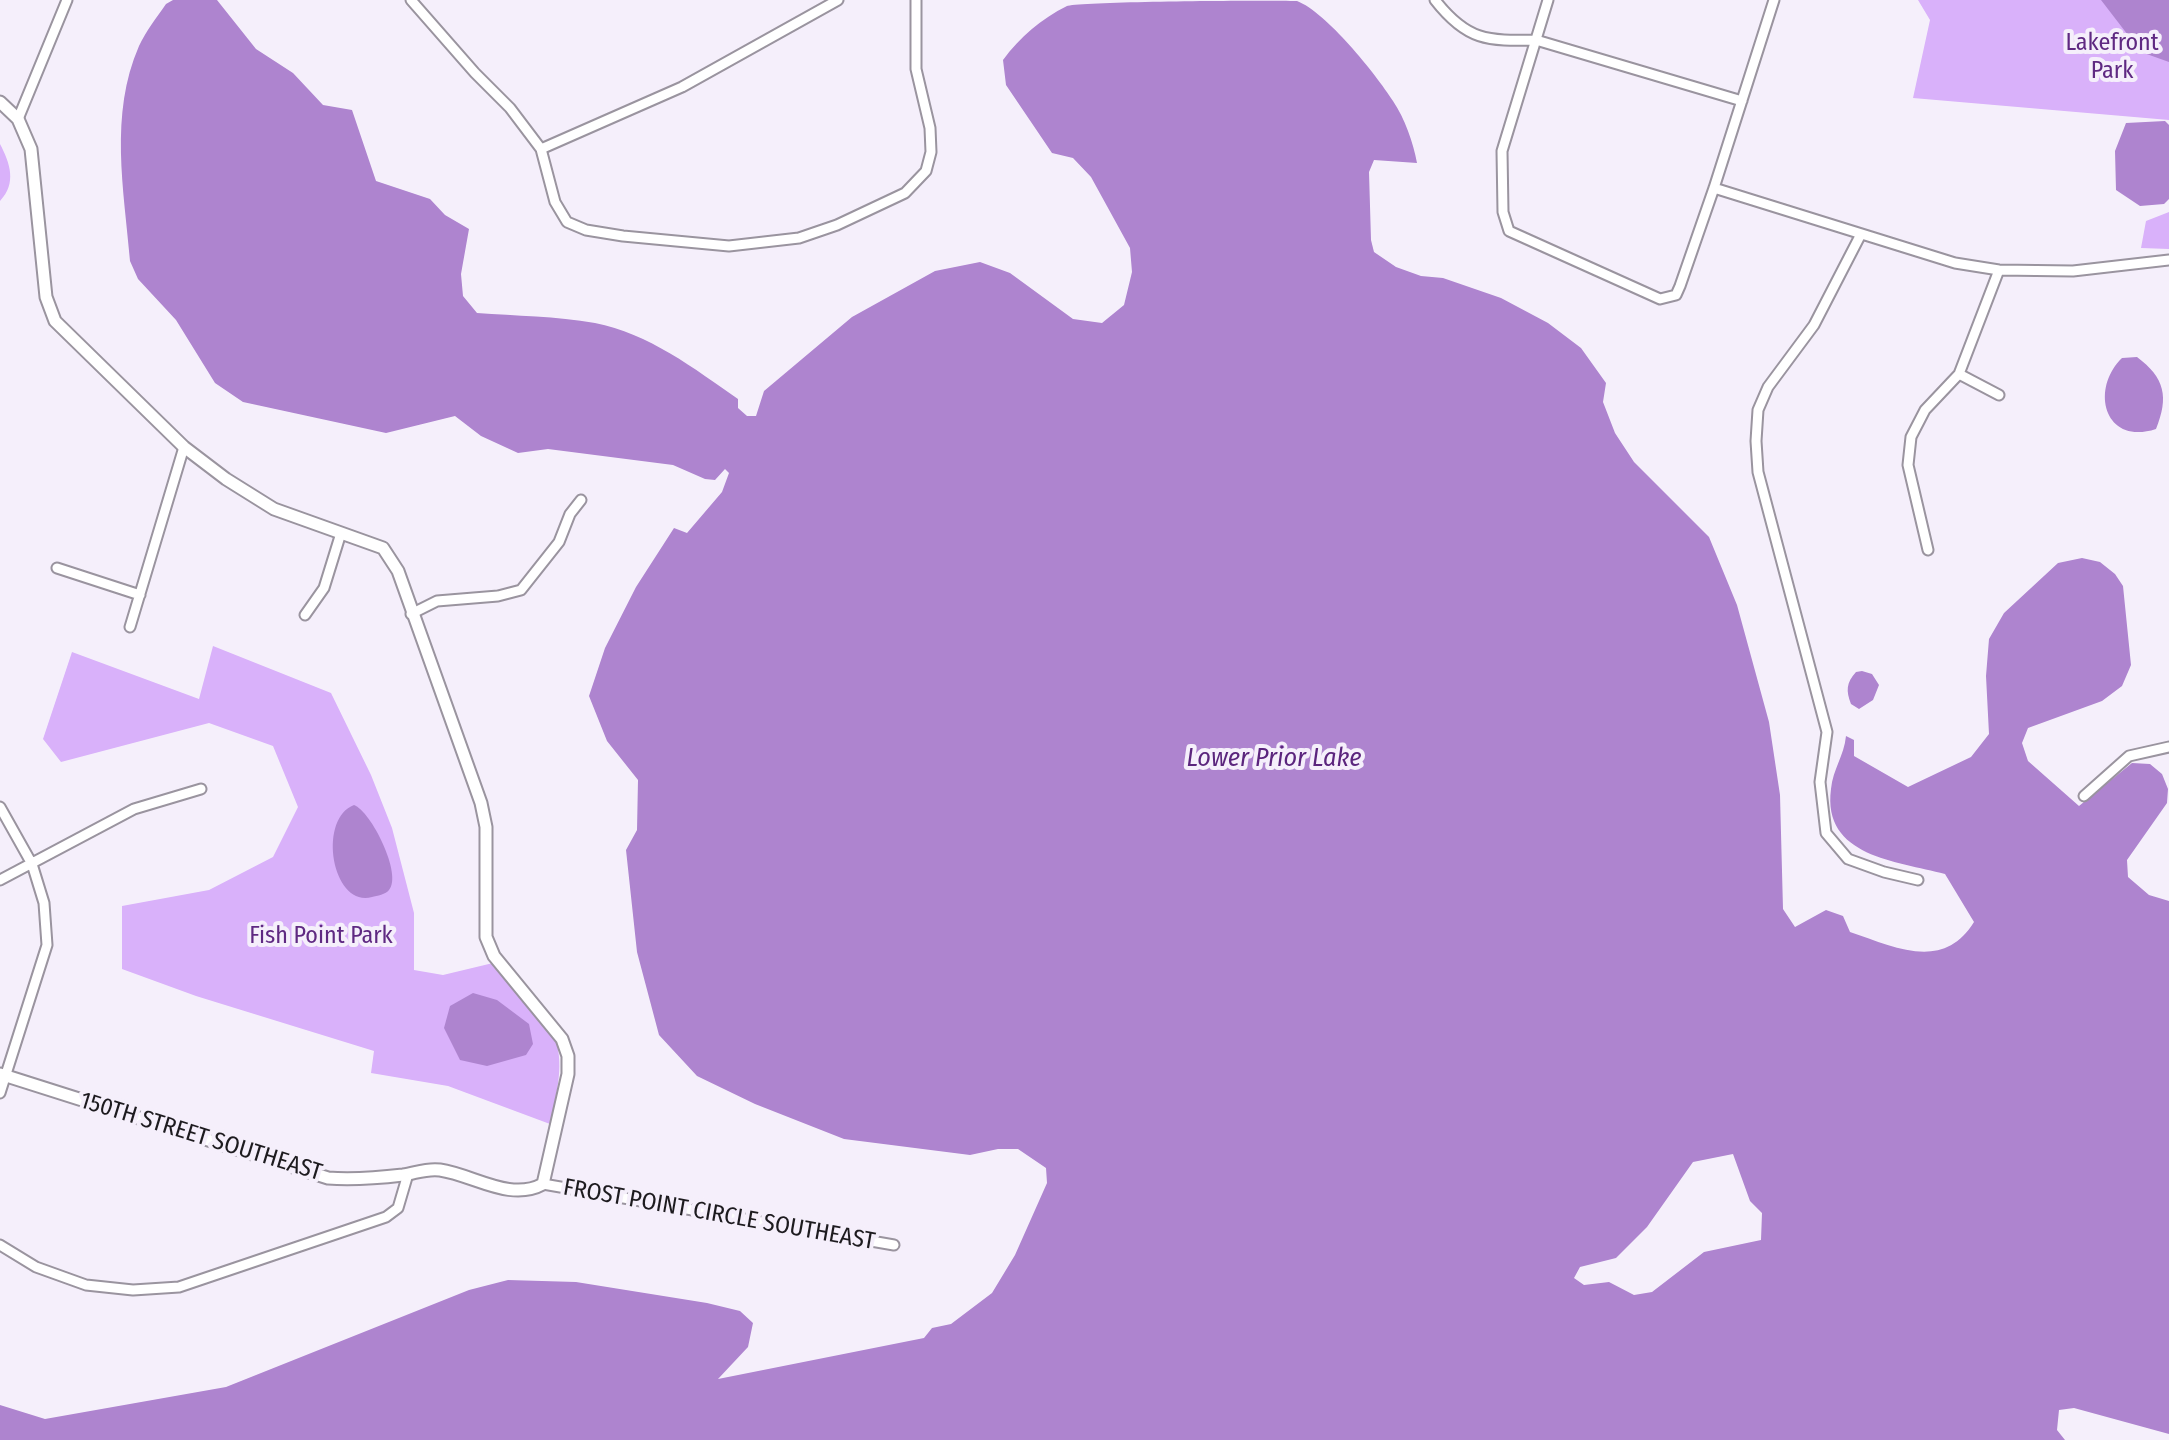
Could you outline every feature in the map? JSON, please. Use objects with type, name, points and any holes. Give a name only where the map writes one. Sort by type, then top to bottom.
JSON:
[{"type":"street","points":[[18,119],[67,0]]},
{"type":"street","points":[[411,0],[510,108],[541,149],[555,202],[567,222],[586,230],[651,240],[729,246],[799,238],[837,225],[905,193],[926,171],[931,152],[930,128],[916,69],[916,0]]},
{"type":"street","points":[[541,149],[682,87],[838,0]]},
{"type":"street","points":[[1435,0],[1452,22],[1475,36],[1536,40],[1742,101]]},
{"type":"street","points":[[1548,0],[1502,151],[1503,212],[1509,231],[1660,299],[1676,295],[1774,0]]},
{"type":"street","points":[[0,102],[18,119],[31,149],[46,297],[55,321],[184,447],[226,479],[274,509],[383,548],[398,571],[481,803],[486,827],[486,937],[494,956],[562,1039],[568,1056],[568,1074],[543,1184]]},
{"type":"street","points":[[1714,188],[1860,236],[1955,263],[1999,270],[2073,271],[2169,260]]},
{"type":"street","points":[[1860,236],[1814,325],[1768,387],[1758,410],[1758,472],[1827,732],[1820,782],[1826,833],[1848,859],[1918,880]]},
{"type":"street","points":[[1928,550],[1908,465],[1911,437],[1925,410],[1959,374],[1999,270]]},
{"type":"street","points":[[1959,374],[1999,395]]},
{"type":"street","points":[[130,627],[184,447]]},
{"type":"street","points":[[411,614],[437,601],[498,596],[521,590],[559,542],[570,514],[581,500]]},
{"type":"street","points":[[305,615],[324,588],[341,533]]},
{"type":"street","points":[[57,568],[140,595]]},
{"type":"street","points":[[2084,796],[2129,756],[2169,747]]},
{"type":"street","points":[[0,880],[134,809],[201,789]]},
{"type":"street","points":[[0,807],[32,864],[44,903],[47,945],[3,1075],[0,1093]]},
{"type":"street","name":"150TH STREET SOUTHEAST","points":[[3,1075],[328,1178],[359,1180],[426,1169],[441,1170],[516,1192],[532,1191],[543,1184]]},
{"type":"street","points":[[0,1245],[36,1267],[86,1285],[133,1290],[179,1287],[386,1217],[398,1208],[408,1174]]},
{"type":"street","name":"FROST POINT CIRCLE SOUTHEAST","points":[[543,1184],[894,1245]]},
{"type":"green space","name":"Lakefront Park","points":[[1918,0],[2169,0],[2169,120],[1913,98],[1930,20]]},
{"type":"green space","points":[[0,144],[7,158],[10,180],[0,201]]},
{"type":"green space","points":[[2169,212],[2169,249],[2141,248],[2146,221]]},
{"type":"green space","name":"Fish Point Park","points":[[213,646],[331,693],[371,775],[392,828],[414,913],[414,970],[443,975],[493,963],[556,1040],[559,1072],[550,1124],[448,1086],[371,1073],[374,1051],[196,996],[122,969],[122,906],[209,890],[273,857],[298,807],[273,746],[209,723],[61,762],[43,739],[72,652],[199,699]]},
{"type":"water","name":"Lower Prior Lake","points":[[173,0],[217,0],[256,49],[293,73],[323,105],[352,110],[376,181],[430,199],[445,215],[469,229],[461,274],[463,296],[477,313],[595,323],[634,335],[670,354],[738,399],[738,408],[747,416],[756,416],[764,391],[852,317],[935,271],[980,262],[1010,273],[1073,319],[1102,323],[1124,305],[1132,272],[1130,248],[1091,177],[1073,158],[1052,153],[1006,85],[1003,60],[1040,23],[1067,6],[1080,4],[1297,1],[1309,7],[1336,30],[1375,76],[1397,108],[1413,147],[1417,163],[1374,160],[1369,172],[1374,252],[1396,267],[1421,276],[1443,278],[1501,298],[1548,323],[1581,348],[1606,383],[1603,402],[1615,433],[1634,462],[1709,537],[1737,605],[1769,722],[1780,795],[1783,909],[1795,927],[1826,910],[1843,916],[1850,932],[1901,949],[1933,951],[1948,947],[1962,937],[1974,922],[1945,874],[1867,852],[1850,842],[1838,829],[1831,812],[1831,789],[1846,736],[1854,740],[1854,756],[1908,787],[1971,757],[1989,734],[1986,676],[1989,639],[2004,613],[2058,563],[2082,558],[2100,562],[2115,574],[2123,586],[2131,665],[2122,686],[2102,701],[2028,728],[2022,743],[2028,761],[2079,806],[2132,763],[2150,764],[2162,774],[2168,789],[2167,803],[2127,860],[2128,877],[2149,895],[2169,901],[2169,1434],[2074,1408],[2059,1410],[2057,1430],[2065,1440],[0,1440],[0,1405],[45,1419],[226,1387],[469,1290],[508,1280],[576,1282],[740,1311],[753,1323],[748,1347],[718,1379],[924,1338],[932,1328],[951,1324],[992,1293],[1015,1255],[1047,1183],[1046,1168],[1018,1149],[998,1149],[970,1155],[844,1139],[755,1104],[697,1076],[659,1035],[637,952],[626,850],[637,830],[638,780],[607,741],[589,696],[605,648],[636,587],[674,528],[687,533],[722,492],[729,473],[725,469],[715,480],[705,479],[673,465],[548,449],[518,453],[481,436],[455,416],[386,433],[243,402],[215,383],[176,320],[138,279],[130,261],[122,180],[124,99],[139,46],[166,4]],"holes":[[[1733,1154],[1750,1201],[1762,1213],[1761,1240],[1704,1252],[1652,1292],[1634,1295],[1609,1282],[1584,1285],[1574,1278],[1580,1267],[1616,1258],[1647,1227],[1693,1162]]]},
{"type":"water","points":[[2101,0],[2169,0],[2169,62],[2141,52]]},
{"type":"water","points":[[2165,121],[2169,125],[2169,199],[2164,204],[2140,206],[2116,190],[2115,151],[2126,123]]},
{"type":"water","points":[[2137,357],[2154,373],[2163,398],[2156,429],[2138,432],[2124,429],[2114,422],[2105,399],[2106,385],[2112,371],[2122,358]]},
{"type":"water","points":[[1856,672],[1872,674],[1879,685],[1873,700],[1859,709],[1851,704],[1848,687]]},
{"type":"water","points":[[354,805],[369,819],[389,858],[392,882],[384,894],[358,897],[347,889],[339,876],[334,860],[336,827],[343,813]]},
{"type":"water","points":[[473,993],[497,1000],[529,1024],[533,1044],[526,1055],[487,1066],[460,1060],[444,1028],[450,1006]]}]
